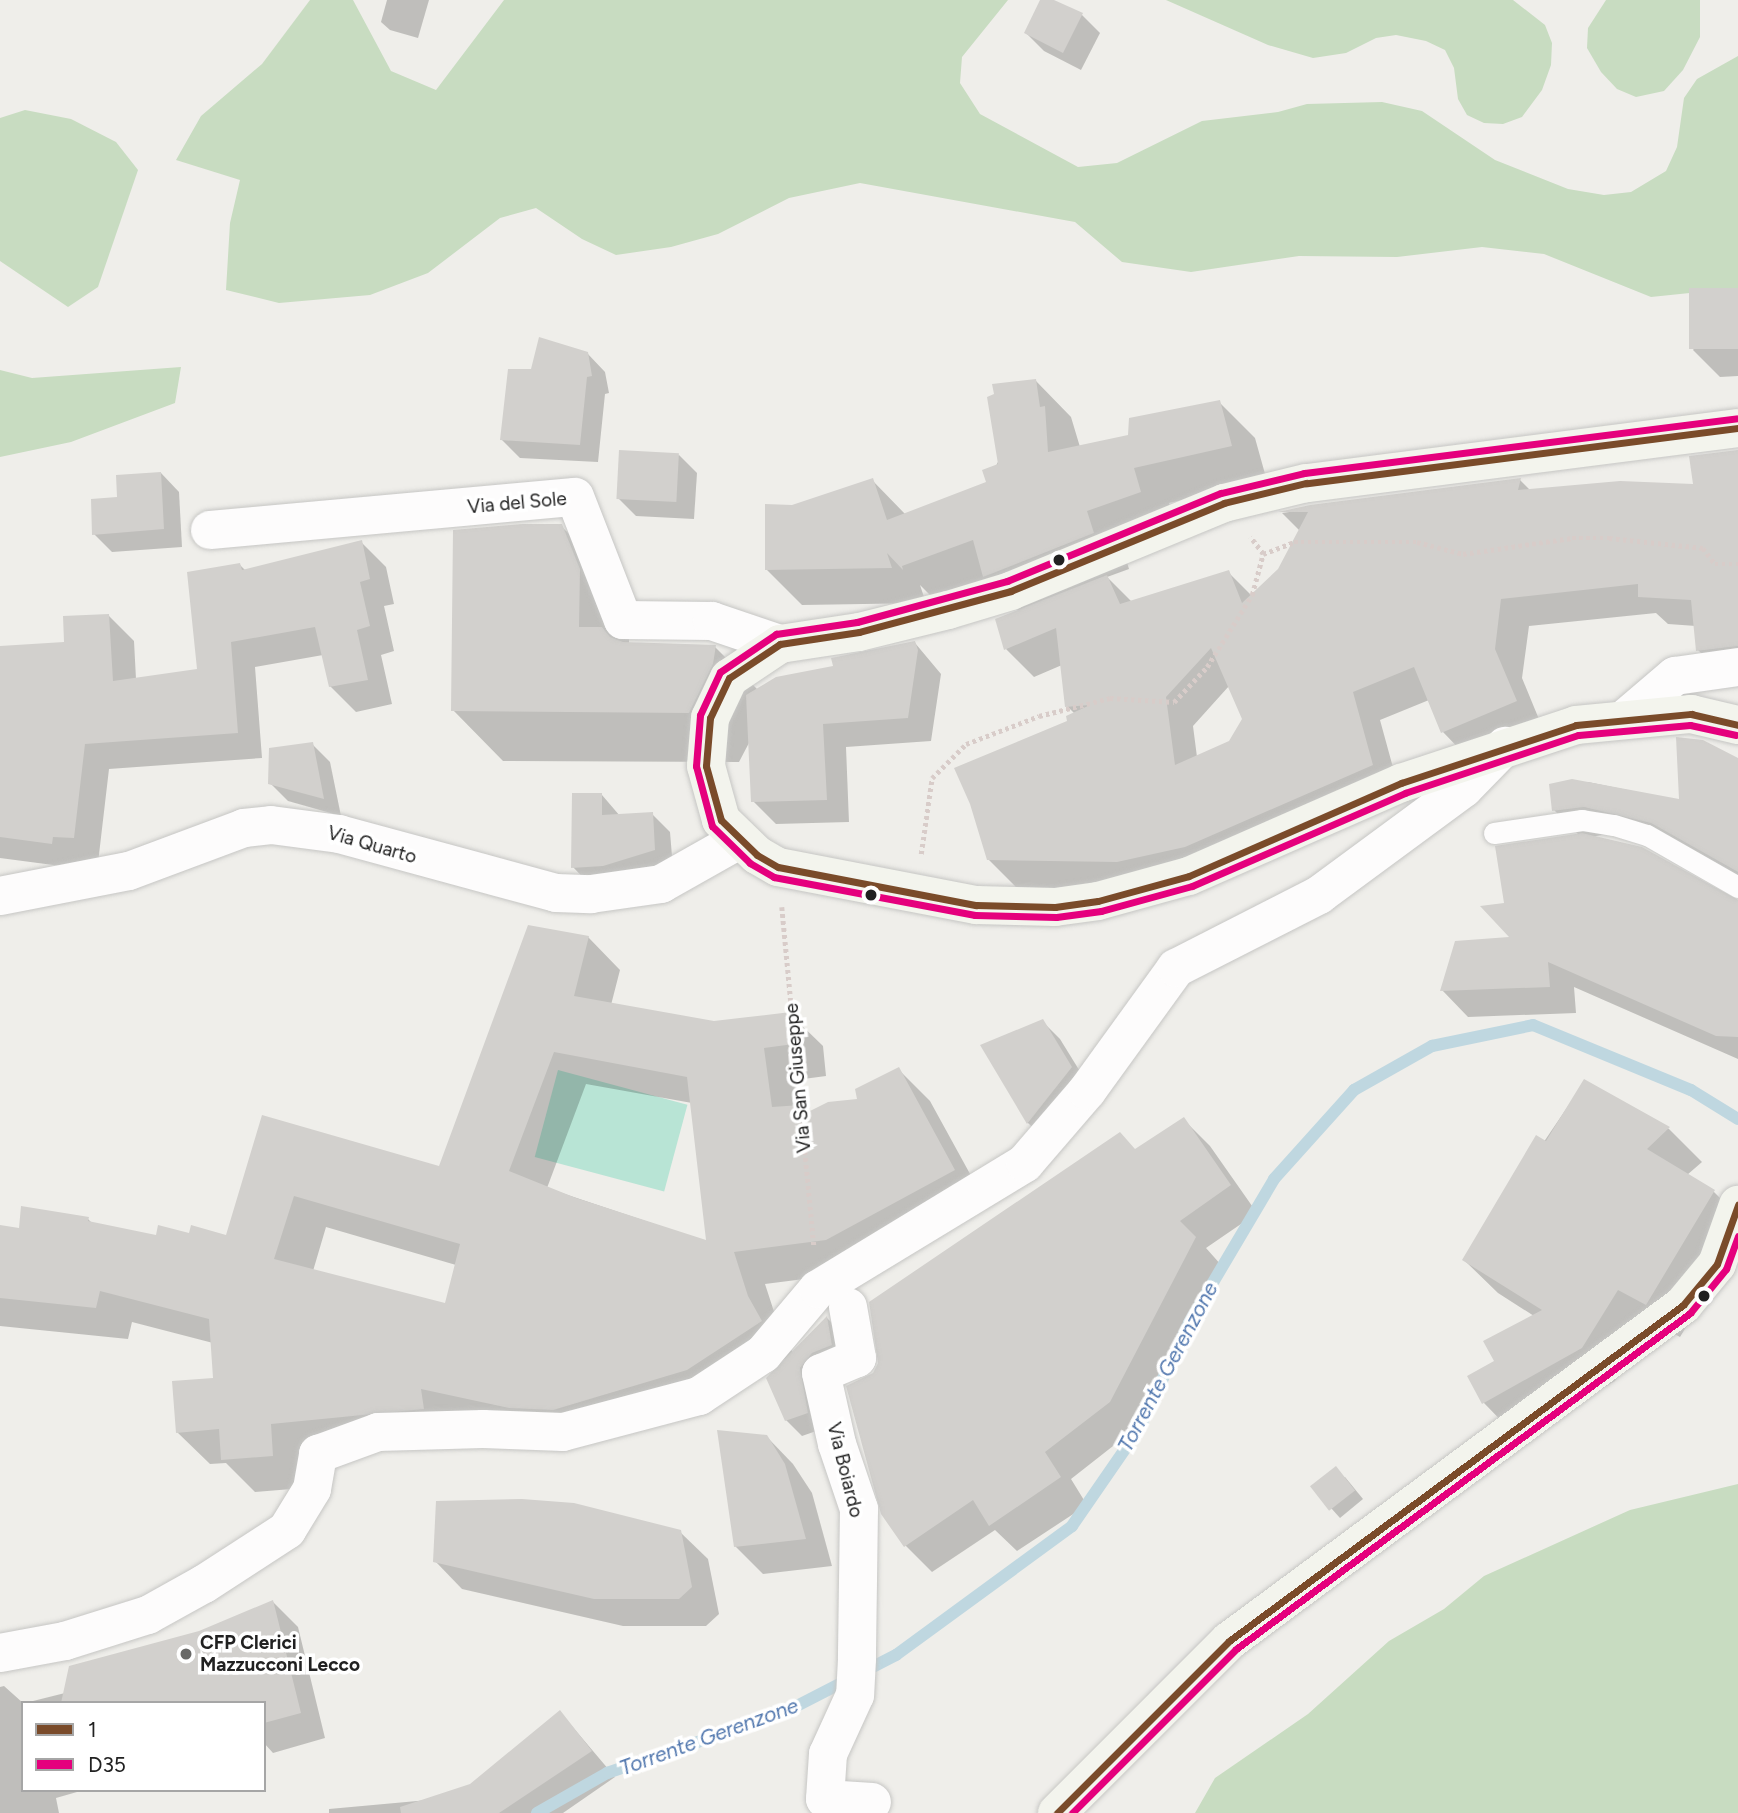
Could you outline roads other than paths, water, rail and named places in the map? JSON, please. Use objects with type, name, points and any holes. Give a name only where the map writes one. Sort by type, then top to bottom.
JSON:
[{"type":"main road","points":[[1738,428],[1371,471],[1224,503],[1011,591],[883,627],[780,644],[729,678],[710,718],[706,766],[711,793],[721,820],[739,840],[778,867],[1012,908],[1098,901],[1189,876],[1401,783],[1505,746],[1576,725],[1628,716],[1691,714],[1738,724]]},
{"type":"main road","points":[[1057,1813],[1229,1642],[1683,1305],[1717,1264],[1738,1205]]},
{"type":"street","name":"Via del Sole","points":[[210,530],[575,497],[623,620],[712,621],[780,644]]},
{"type":"street","points":[[1628,716],[1675,676],[1738,667]]},
{"type":"street","points":[[0,1653],[65,1641],[148,1615],[204,1584],[287,1530],[312,1489],[318,1454],[379,1432],[563,1432],[699,1396],[763,1354],[833,1298],[1025,1163],[1087,1091],[1176,968],[1319,895],[1464,788],[1505,746]]},
{"type":"street","name":"Via Quarto","points":[[0,896],[129,872],[244,828],[271,825],[340,834],[519,885],[591,894],[661,884],[739,840]]},
{"type":"street","name":"Via Boiardo","points":[[833,1298],[857,1358],[821,1373],[837,1444],[859,1509],[856,1677],[828,1754],[825,1799],[872,1802]]},
{"type":"lane","points":[[1494,833],[1582,820],[1614,825],[1647,835],[1738,887]]},
{"type":"waterway","name":"Torrente Gerenzone","points":[[537,1813],[607,1773],[785,1712],[896,1655],[1072,1526],[1139,1429],[1189,1323],[1274,1179],[1354,1090],[1432,1046],[1533,1025],[1691,1090],[1738,1119]]},
{"type":"place","name":"CFP Clerici Mazzucconi Lecco","points":[[186,1654]]}]
